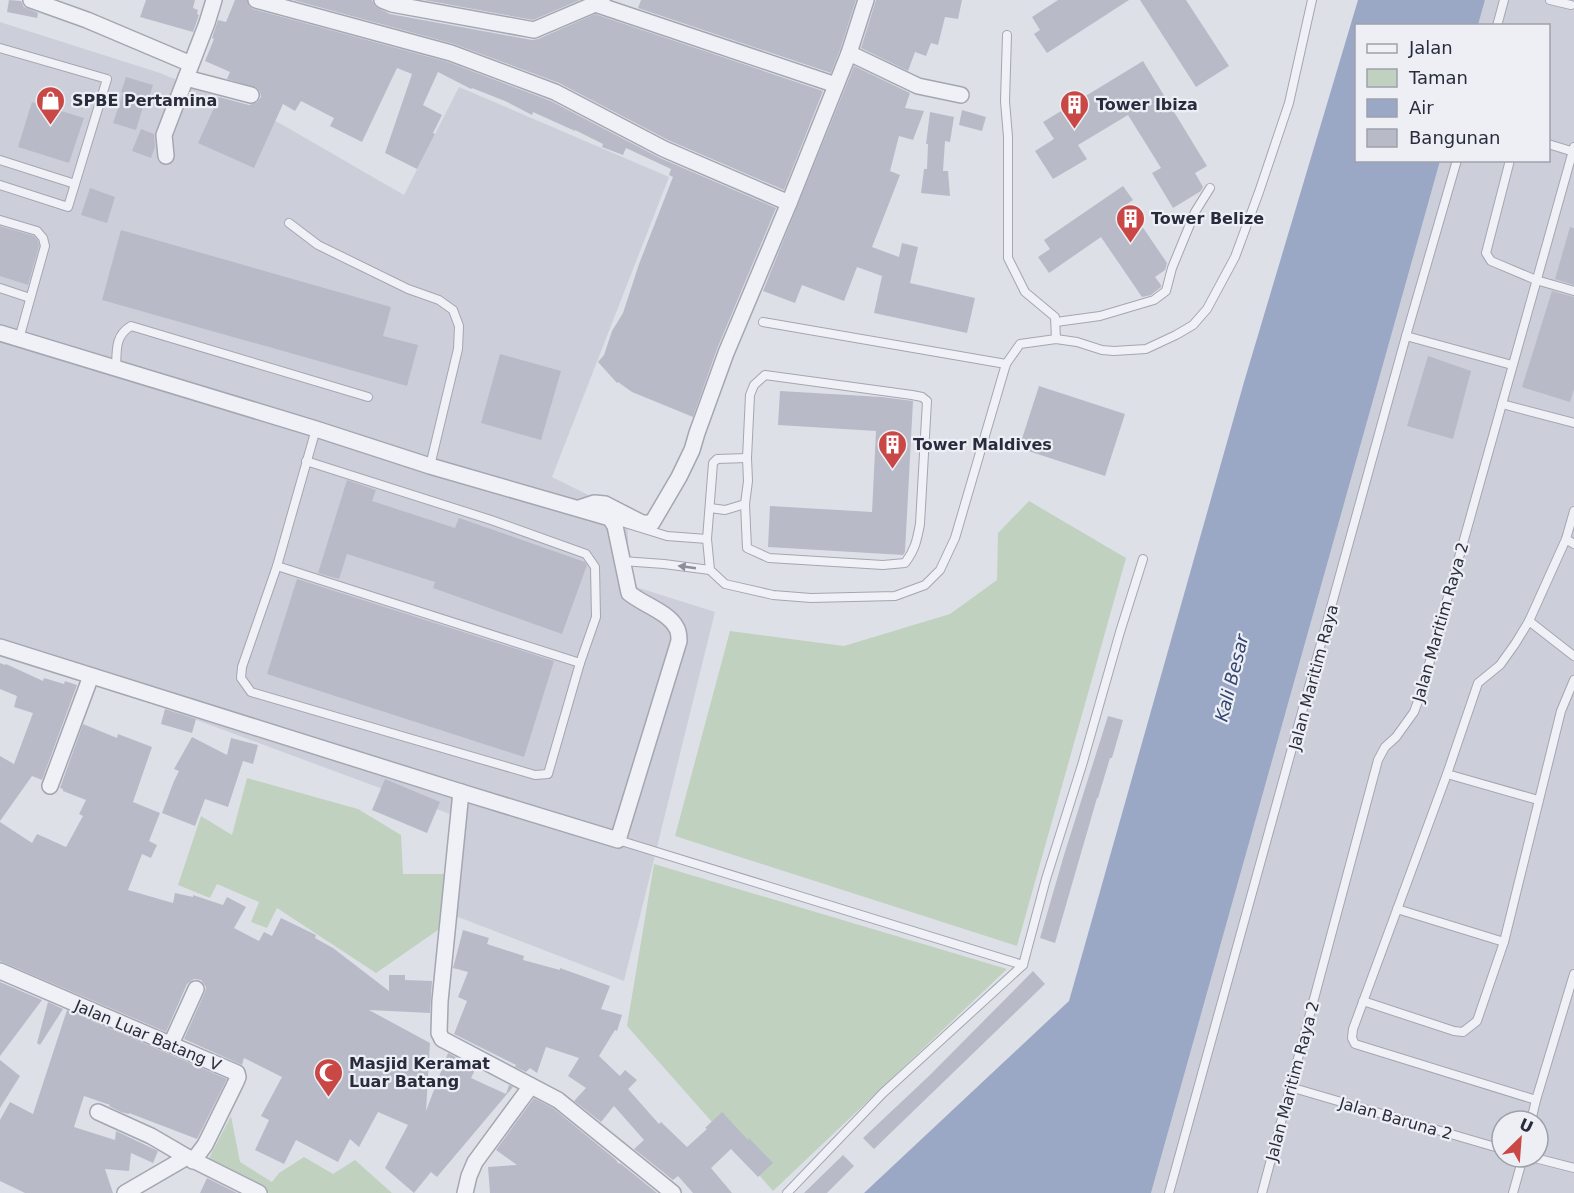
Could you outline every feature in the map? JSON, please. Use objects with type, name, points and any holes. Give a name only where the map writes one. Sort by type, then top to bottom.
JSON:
[{"type":"street","points":[[31,0],[87,20],[189,71],[250,95]]},
{"type":"street","points":[[166,156],[164,135],[214,0]]},
{"type":"street","points":[[256,0],[451,53],[555,92],[664,149],[789,203]]},
{"type":"street","points":[[382,0],[392,4],[534,30],[598,2],[836,85]]},
{"type":"street","points":[[578,508],[594,503],[605,504],[642,523],[652,523],[679,477],[692,450],[726,353],[849,53],[866,0]]},
{"type":"street","points":[[849,53],[918,86],[961,95]]},
{"type":"street","points":[[0,333],[430,466],[610,518],[615,526],[629,593],[670,619],[678,629],[679,641],[618,840],[0,647]]},
{"type":"street","points":[[50,786],[91,676]]},
{"type":"street","points":[[461,792],[440,1001],[439,1033],[442,1040],[558,1100],[673,1193]]},
{"type":"street","name":"Jalan Luar Batang V","points":[[0,971],[233,1071],[238,1077],[206,1145],[190,1159],[125,1193]]},
{"type":"street","points":[[171,1044],[196,989]]},
{"type":"street","points":[[465,1193],[475,1162],[531,1086]]},
{"type":"street","points":[[98,1112],[151,1136],[190,1159],[259,1193]]},
{"type":"lane","points":[[622,561],[710,570],[724,584],[773,595],[811,598],[895,596],[925,585],[940,570],[955,538],[1006,364],[1020,344],[1056,339],[1077,342],[1102,350],[1146,348],[1176,335],[1193,324],[1207,309],[1235,257],[1259,192],[1289,103],[1312,0]]},
{"type":"lane","points":[[1498,24],[1504,0]]},
{"type":"lane","points":[[1550,0],[1571,4]]},
{"type":"lane","points":[[1007,36],[1005,101],[1008,137],[1008,258],[1025,292],[1055,317],[1056,339]]},
{"type":"lane","points":[[0,48],[107,79],[68,207],[0,185]]},
{"type":"lane","points":[[1550,144],[1574,150]]},
{"type":"lane","name":"Jalan Maritim Raya 2","points":[[1262,1193],[1378,760],[1385,747],[1396,737],[1414,712],[1418,703],[1574,150]]},
{"type":"lane","points":[[0,160],[75,184]]},
{"type":"lane","name":"Jalan Maritim Raya","points":[[1169,1193],[1406,336],[1457,162]]},
{"type":"lane","points":[[1509,162],[1486,253],[1491,261],[1536,280],[1574,291]]},
{"type":"lane","points":[[1056,322],[1100,316],[1154,300],[1166,291],[1172,268],[1195,212],[1210,188]]},
{"type":"lane","points":[[0,220],[37,231],[43,238],[45,246],[19,339]]},
{"type":"lane","points":[[289,223],[318,246],[408,289],[439,300],[453,310],[459,326],[458,349],[430,466]]},
{"type":"lane","points":[[0,288],[30,298]]},
{"type":"lane","points":[[763,322],[1006,364]]},
{"type":"lane","points":[[116,370],[117,342],[130,326],[368,397]]},
{"type":"lane","points":[[1406,336],[1512,365]]},
{"type":"lane","points":[[765,375],[912,395],[922,397],[927,401],[920,524],[917,543],[905,562],[883,565],[769,558],[747,548],[745,504],[748,481],[750,395],[754,385],[765,375]]},
{"type":"lane","points":[[1502,404],[1574,423]]},
{"type":"lane","points":[[306,461],[491,520],[586,555],[595,567],[596,617],[580,663],[548,774],[535,776],[251,692],[241,678],[242,667],[276,566],[306,461],[316,429]]},
{"type":"lane","points":[[710,570],[707,539],[713,463],[717,459],[747,458]]},
{"type":"lane","points":[[710,508],[725,510],[745,504]]},
{"type":"lane","points":[[1536,1100],[1355,1044],[1352,1038],[1353,1029],[1478,683],[1500,665],[1529,621],[1566,539],[1574,511]]},
{"type":"lane","points":[[610,518],[667,536],[707,539]]},
{"type":"lane","points":[[1566,539],[1574,544]]},
{"type":"lane","points":[[787,1193],[883,1093],[1023,965],[1119,632],[1143,559]]},
{"type":"lane","points":[[276,566],[580,663]]},
{"type":"lane","points":[[1529,621],[1574,656]]},
{"type":"lane","points":[[1363,1001],[1454,1031],[1463,1032],[1477,1021],[1504,942],[1561,711],[1574,680]]},
{"type":"lane","points":[[1447,774],[1538,800]]},
{"type":"lane","points":[[618,840],[1023,965]]},
{"type":"lane","points":[[1397,909],[1504,942]]},
{"type":"lane","points":[[1534,1109],[1574,974]]},
{"type":"lane","name":"Jalan Baruna 2","points":[[1290,1087],[1490,1145]]},
{"type":"lane","points":[[1550,1162],[1574,1168]]},
{"type":"lane","points":[[1514,1193],[1520,1169]]},
{"type":"shaded area","points":[[1485,0],[1574,0],[1574,1193],[1151,1193],[1440,162],[1550,162],[1550,24],[1478,24]]},
{"type":"shaded area","points":[[0,22],[160,73],[269,117],[404,195],[459,87],[669,177],[552,477],[627,514],[630,585],[715,612],[624,981],[453,915],[466,820],[0,647]]},
{"type":"green space","points":[[1029,501],[1126,558],[1017,946],[675,836],[730,631],[844,646],[950,614],[997,580],[998,533]]},
{"type":"green space","points":[[247,778],[358,809],[401,835],[403,874],[445,874],[438,930],[376,973],[277,908],[267,928],[251,922],[259,902],[217,884],[210,898],[178,885],[201,816],[232,835]]},
{"type":"green space","points":[[654,864],[1007,969],[773,1191],[627,1026]]},
{"type":"green space","points":[[231,1116],[240,1162],[272,1182],[279,1173],[304,1157],[333,1174],[355,1160],[392,1193],[269,1193],[206,1164]]},
{"type":"water","name":"Kali Besar","points":[[1358,0],[1485,0],[1478,24],[1355,24],[1355,162],[1440,162],[1151,1193],[864,1193],[1069,1001],[1244,382]]},
{"type":"building","points":[[9,0],[21,1],[24,7],[38,13],[37,18],[7,12]]},
{"type":"building","points":[[146,0],[195,0],[193,8],[198,10],[199,15],[193,32],[140,17]]},
{"type":"building","points":[[235,0],[247,0],[253,9],[448,62],[551,101],[660,158],[776,208],[717,349],[693,417],[632,392],[617,383],[598,362],[604,355],[612,331],[623,313],[639,264],[673,177],[669,175],[671,169],[626,148],[623,155],[602,147],[603,144],[575,130],[533,112],[532,115],[438,72],[423,105],[442,115],[417,169],[385,153],[412,74],[397,68],[362,142],[330,126],[334,118],[301,101],[295,111],[283,104],[254,168],[198,143],[219,97],[249,105],[257,102],[261,97],[257,88],[227,79],[230,72],[205,61],[214,39],[212,38],[218,20],[226,22]]},
{"type":"building","points":[[293,0],[372,0],[375,6],[390,14],[532,40],[595,14],[823,91],[784,190],[668,140],[559,83],[454,44]]},
{"type":"building","points":[[424,0],[580,0],[533,20]]},
{"type":"building","points":[[641,0],[856,0],[831,73],[638,8]]},
{"type":"building","points":[[876,0],[962,0],[958,19],[945,17],[938,45],[931,43],[926,56],[915,52],[908,71],[861,48]]},
{"type":"building","points":[[1058,0],[1129,0],[1047,53],[1034,34],[1040,30],[1032,17]]},
{"type":"building","points":[[1140,0],[1186,0],[1229,66],[1196,87]]},
{"type":"building","name":"Tower Ibiza","points":[[1143,61],[1207,166],[1195,173],[1203,187],[1201,191],[1173,208],[1152,173],[1161,168],[1128,115],[1078,145],[1087,159],[1053,179],[1035,151],[1054,139],[1043,122]]},
{"type":"building","points":[[854,66],[910,93],[905,108],[924,111],[913,140],[899,136],[890,171],[900,175],[872,247],[899,257],[902,243],[918,247],[910,283],[975,298],[967,333],[874,313],[882,276],[857,267],[844,301],[802,285],[795,303],[763,291]]},
{"type":"building","points":[[126,77],[153,85],[148,101],[145,100],[136,130],[113,123]]},
{"type":"building","points":[[32,102],[84,118],[69,163],[18,147]]},
{"type":"building","points":[[962,110],[986,117],[982,131],[959,125]]},
{"type":"building","points":[[930,112],[954,117],[950,142],[945,141],[943,171],[948,171],[950,196],[921,193],[924,169],[927,169],[928,144],[926,144]]},
{"type":"building","points":[[141,129],[154,134],[155,147],[151,158],[132,151]]},
{"type":"building","name":"Tower Belize","points":[[1123,186],[1133,200],[1127,204],[1167,263],[1165,270],[1155,277],[1161,287],[1151,295],[1142,297],[1101,237],[1049,273],[1038,257],[1050,249],[1044,240]]},
{"type":"building","points":[[90,188],[115,197],[107,223],[81,215]]},
{"type":"building","points":[[0,226],[34,236],[38,241],[39,246],[28,285],[0,276]]},
{"type":"building","points":[[1570,227],[1574,228],[1574,285],[1555,279]]},
{"type":"building","points":[[121,230],[391,307],[383,336],[418,345],[407,386],[102,300]]},
{"type":"building","points":[[1552,291],[1574,297],[1574,389],[1570,402],[1522,387]]},
{"type":"building","points":[[500,354],[561,371],[541,440],[481,423]]},
{"type":"building","points":[[1428,356],[1471,371],[1453,439],[1407,426]]},
{"type":"building","points":[[1039,386],[1125,414],[1105,476],[1019,448]]},
{"type":"building","name":"Tower Maldives","points":[[780,391],[913,401],[905,552],[903,555],[768,547],[770,506],[872,512],[876,431],[778,425]]},
{"type":"building","points":[[347,480],[376,490],[372,501],[455,528],[459,518],[585,562],[587,565],[562,634],[433,588],[435,582],[347,554],[339,579],[318,573]]},
{"type":"building","points":[[297,579],[554,661],[524,757],[267,674]]},
{"type":"building","points":[[0,663],[43,681],[44,678],[77,685],[42,780],[32,776],[0,821],[0,756],[14,764],[33,713],[14,707],[17,696],[0,689]]},
{"type":"building","points":[[165,709],[196,719],[192,733],[161,724]]},
{"type":"building","points":[[1108,716],[1123,720],[1097,798],[1055,943],[1040,938]]},
{"type":"building","points":[[83,724],[117,738],[118,734],[152,747],[133,802],[160,813],[149,841],[157,845],[151,858],[142,854],[128,890],[173,903],[175,893],[193,897],[193,895],[223,905],[227,897],[246,907],[234,928],[259,941],[264,932],[272,936],[281,918],[316,935],[315,938],[333,948],[389,991],[389,975],[405,975],[405,980],[432,981],[430,1013],[369,1010],[430,1043],[426,1111],[448,1053],[476,1068],[471,1078],[506,1094],[509,1085],[513,1087],[437,1177],[431,1172],[414,1193],[385,1168],[408,1125],[378,1112],[359,1147],[350,1139],[338,1162],[296,1140],[284,1164],[255,1150],[269,1120],[261,1116],[282,1077],[244,1058],[242,1065],[184,1039],[205,992],[206,987],[201,980],[194,979],[187,984],[166,1032],[0,961],[0,822],[32,843],[37,834],[66,847],[83,816],[79,814],[86,800],[60,788]]},
{"type":"building","points":[[192,737],[227,755],[231,738],[258,745],[253,764],[243,761],[228,807],[205,799],[195,826],[162,813],[179,771],[174,769]]},
{"type":"building","points":[[385,779],[440,802],[427,833],[372,810]]},
{"type":"building","points":[[463,930],[489,938],[487,944],[524,956],[523,960],[560,970],[560,968],[610,986],[601,1009],[622,1015],[617,1031],[615,1030],[599,1056],[620,1076],[625,1070],[637,1080],[628,1089],[659,1124],[661,1122],[687,1147],[722,1112],[773,1163],[758,1177],[731,1149],[711,1168],[732,1193],[693,1193],[678,1176],[673,1180],[634,1149],[644,1140],[614,1106],[601,1122],[574,1101],[586,1088],[568,1076],[579,1058],[546,1047],[537,1073],[530,1068],[526,1072],[454,1034],[467,1001],[458,997],[468,972],[453,968]]},
{"type":"building","points":[[1033,971],[1045,984],[874,1149],[863,1138],[930,1075]]},
{"type":"building","points":[[0,982],[42,1000],[0,1056]]},
{"type":"building","points":[[48,1002],[63,1009],[40,1045],[37,1043]]},
{"type":"building","points":[[67,1010],[227,1079],[197,1139],[84,1096],[74,1127],[115,1140],[116,1131],[158,1151],[153,1163],[131,1153],[129,1171],[105,1169],[113,1193],[25,1193],[0,1181],[0,1120],[10,1102],[33,1114]]},
{"type":"building","points":[[0,1060],[20,1076],[0,1108]]},
{"type":"building","points":[[534,1098],[553,1108],[657,1193],[490,1193],[488,1167],[517,1165],[496,1150]]},
{"type":"building","points":[[843,1155],[854,1166],[827,1193],[804,1193]]},
{"type":"building","points":[[207,1178],[237,1193],[200,1193]]},
{"type":"place","name":"SPBE Pertamina","points":[[51,126]]},
{"type":"place","name":"Tower Ibiza","points":[[1075,130]]},
{"type":"place","name":"Tower Belize","points":[[1130,244]]},
{"type":"place","name":"Tower Maldives","points":[[892,470]]},
{"type":"place","name":"Masjid Keramat Luar Batang","points":[[328,1098]]}]
